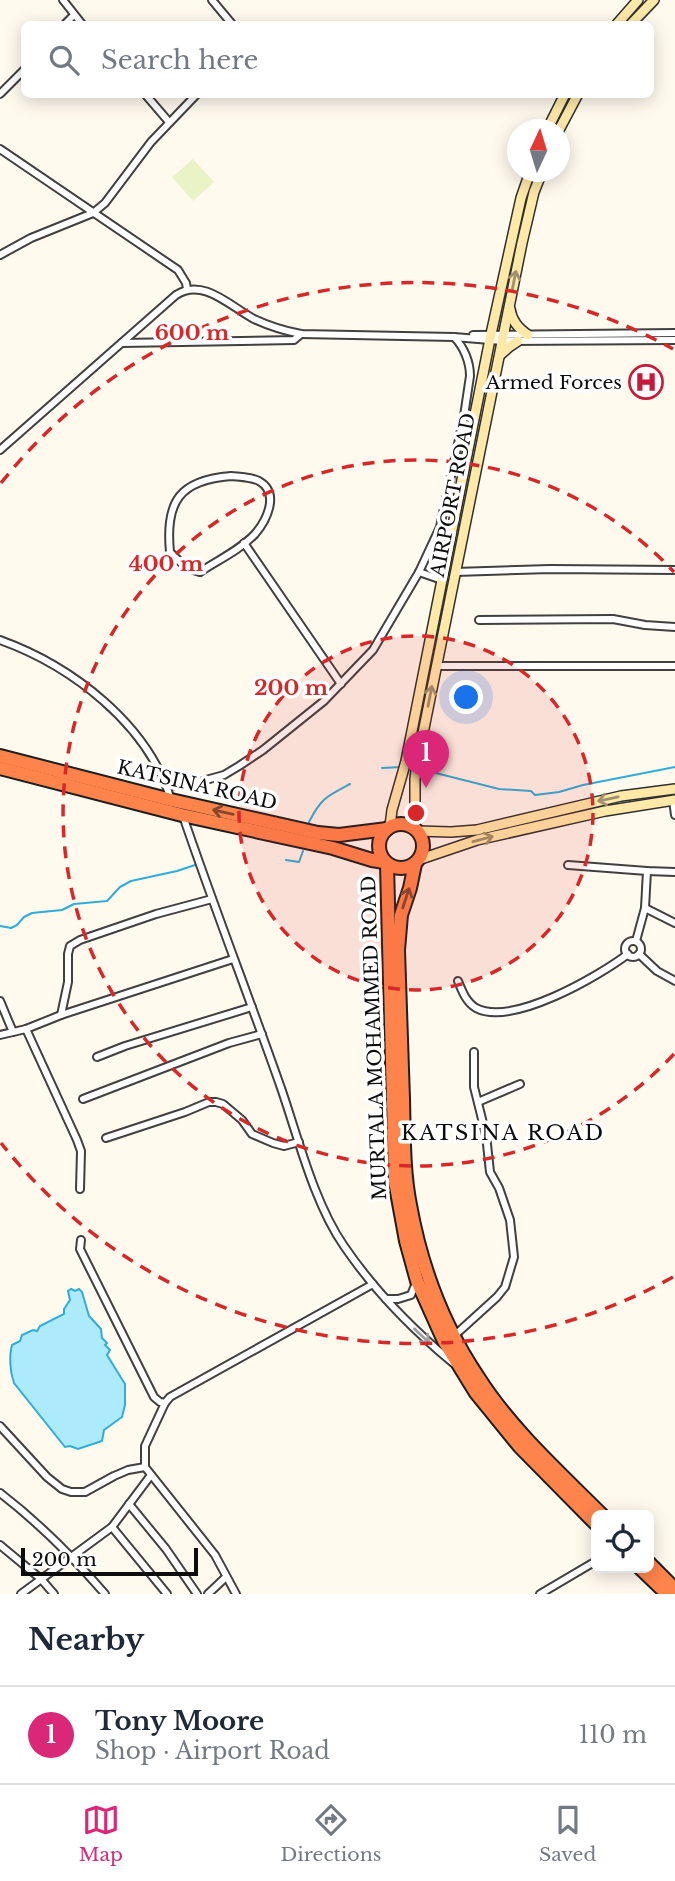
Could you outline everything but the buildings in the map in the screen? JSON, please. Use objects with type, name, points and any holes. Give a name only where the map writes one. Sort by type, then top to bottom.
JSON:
[{"type":"highway","name":"KATSINA ROAD","points":[[0,756],[171,800],[328,835],[388,828]]},
{"type":"highway","name":"KATSINA ROAD","points":[[0,768],[183,815],[333,848],[385,863]]},
{"type":"highway","points":[[401,824],[416,830],[422,838],[423,846],[422,854],[416,862],[407,868],[399,869],[385,863],[378,846],[380,838],[388,828],[401,824]]},
{"type":"highway","name":"MURTALA MOHAMMED ROAD","points":[[416,862],[401,915],[398,950],[405,1165],[415,1235],[436,1299],[453,1336],[478,1379],[505,1413],[597,1510]]},
{"type":"highway","name":"MURTALA MOHAMMED ROAD","points":[[385,863],[393,1148],[406,1241],[417,1282],[444,1341],[476,1393],[520,1447],[591,1519]]},
{"type":"highway","points":[[654,1568],[675,1589]]},
{"type":"highway","points":[[645,1573],[667,1594]]},
{"type":"street","points":[[63,0],[79,21]]},
{"type":"street","points":[[212,0],[230,21]]},
{"type":"street","points":[[620,21],[638,0]]},
{"type":"street","points":[[634,21],[654,0]]},
{"type":"street","points":[[68,21],[74,16]]},
{"type":"street","points":[[0,94],[21,73]]},
{"type":"street","points":[[148,98],[169,122]]},
{"type":"street","points":[[0,255],[41,233],[93,213],[105,202],[151,142],[193,98]]},
{"type":"street","points":[[552,119],[563,98]]},
{"type":"street","points":[[565,119],[576,98]]},
{"type":"street","points":[[0,149],[156,254],[178,271],[187,289]]},
{"type":"street","name":"AIRPORT ROAD","points":[[388,828],[403,776],[490,337],[527,182]]},
{"type":"street","name":"AIRPORT ROAD","points":[[416,830],[417,763],[509,306],[538,182]]},
{"type":"street","points":[[0,450],[176,295],[187,289],[206,291],[254,318],[301,334],[490,337],[518,341],[675,340]]},
{"type":"street","points":[[509,306],[513,320],[528,335]]},
{"type":"street","points":[[503,338],[528,335],[675,333]]},
{"type":"street","points":[[122,343],[294,340],[301,334]]},
{"type":"street","points":[[167,786],[195,783],[224,775],[264,750],[324,701],[373,650],[433,545],[444,511],[470,376],[466,356],[456,337]]},
{"type":"street","points":[[499,357],[518,341]]},
{"type":"street","points":[[231,476],[258,480],[267,487],[270,498],[267,517],[244,543],[200,572],[181,563],[170,552],[169,538],[172,513],[181,492],[210,477],[231,476]]},
{"type":"street","points":[[244,543],[341,684]]},
{"type":"street","points":[[455,572],[550,569],[675,570]]},
{"type":"street","points":[[419,572],[442,580]]},
{"type":"street","points":[[479,620],[613,619],[675,627]]},
{"type":"street","points":[[0,640],[46,659],[103,701],[133,730],[167,786],[171,800]]},
{"type":"street","points":[[436,666],[675,666]]},
{"type":"street","points":[[416,830],[477,830],[621,796],[675,789]]},
{"type":"street","points":[[416,862],[477,840],[605,811],[674,800],[675,815]]},
{"type":"street","points":[[183,815],[310,1174],[334,1229],[342,1244],[386,1299],[461,1370]]},
{"type":"street","points":[[568,865],[675,872]]},
{"type":"street","points":[[636,941],[645,908],[647,871]]},
{"type":"street","points":[[61,1015],[68,982],[70,946],[80,940],[156,914],[212,899]]},
{"type":"street","points":[[645,908],[675,923]]},
{"type":"street","points":[[636,941],[641,947],[639,954],[633,957],[628,954],[626,946],[629,942],[636,941]]},
{"type":"street","points":[[458,981],[465,997],[476,1007],[492,1012],[504,1011],[549,1000],[585,983],[628,954]]},
{"type":"street","points":[[639,954],[657,971],[675,981]]},
{"type":"street","points":[[0,1035],[26,1029],[233,959]]},
{"type":"street","points":[[0,1001],[13,1032]]},
{"type":"street","points":[[97,1057],[252,1007]]},
{"type":"street","points":[[26,1029],[77,1140],[81,1157],[79,1189]]},
{"type":"street","points":[[83,1099],[229,1043],[262,1034]]},
{"type":"street","points":[[453,1336],[505,1287],[514,1257],[510,1220],[499,1188],[490,1172],[486,1135],[474,1087],[474,1052]]},
{"type":"street","points":[[478,1102],[520,1084]]},
{"type":"street","points":[[106,1138],[208,1102],[216,1102],[223,1104],[242,1120],[252,1133],[285,1146],[299,1142]]},
{"type":"street","points":[[80,1240],[80,1249],[154,1397],[165,1403]]},
{"type":"street","points":[[386,1299],[398,1299],[411,1294],[417,1282]]},
{"type":"street","points":[[236,1594],[215,1555],[145,1467],[145,1446],[170,1397],[373,1284]]},
{"type":"street","points":[[0,1426],[47,1477],[62,1489],[71,1492],[85,1492],[128,1470],[145,1467]]},
{"type":"street","points":[[22,1594],[112,1527],[151,1475]]},
{"type":"street","points":[[0,1493],[25,1512],[73,1557],[105,1594]]},
{"type":"street","points":[[129,1504],[166,1549],[197,1594]]},
{"type":"street","points":[[112,1527],[167,1594]]},
{"type":"street","points":[[0,1545],[41,1579],[54,1594]]},
{"type":"street","points":[[540,1594],[591,1564]]},
{"type":"street","points":[[208,1594],[226,1577]]},
{"type":"green space","points":[[193,159],[214,182],[193,201],[172,177]]},
{"type":"water","points":[[79,1289],[82,1292],[89,1316],[101,1329],[102,1338],[107,1343],[105,1345],[110,1350],[107,1355],[125,1384],[122,1417],[104,1430],[102,1441],[78,1449],[65,1447],[14,1383],[10,1364],[12,1345],[20,1341],[22,1335],[37,1331],[40,1326],[64,1314],[70,1300],[68,1291]]},
{"type":"waterway","points":[[382,768],[401,767]]},
{"type":"waterway","points":[[420,769],[499,789],[531,791],[535,795],[675,767]]},
{"type":"waterway","points":[[309,822],[325,798],[350,784]]},
{"type":"waterway","points":[[286,860],[299,862],[303,851]]},
{"type":"waterway","points":[[0,926],[11,928],[32,913],[62,910],[74,904],[107,901],[120,887],[131,881],[198,864]]},
{"type":"place","name":"Armed Forces","points":[[646,382]]},
{"type":"place","name":"Tony Moore","points":[[426,788]]},
{"type":"district","name":"KATSINA ROAD","points":[[503,1133]]}]
